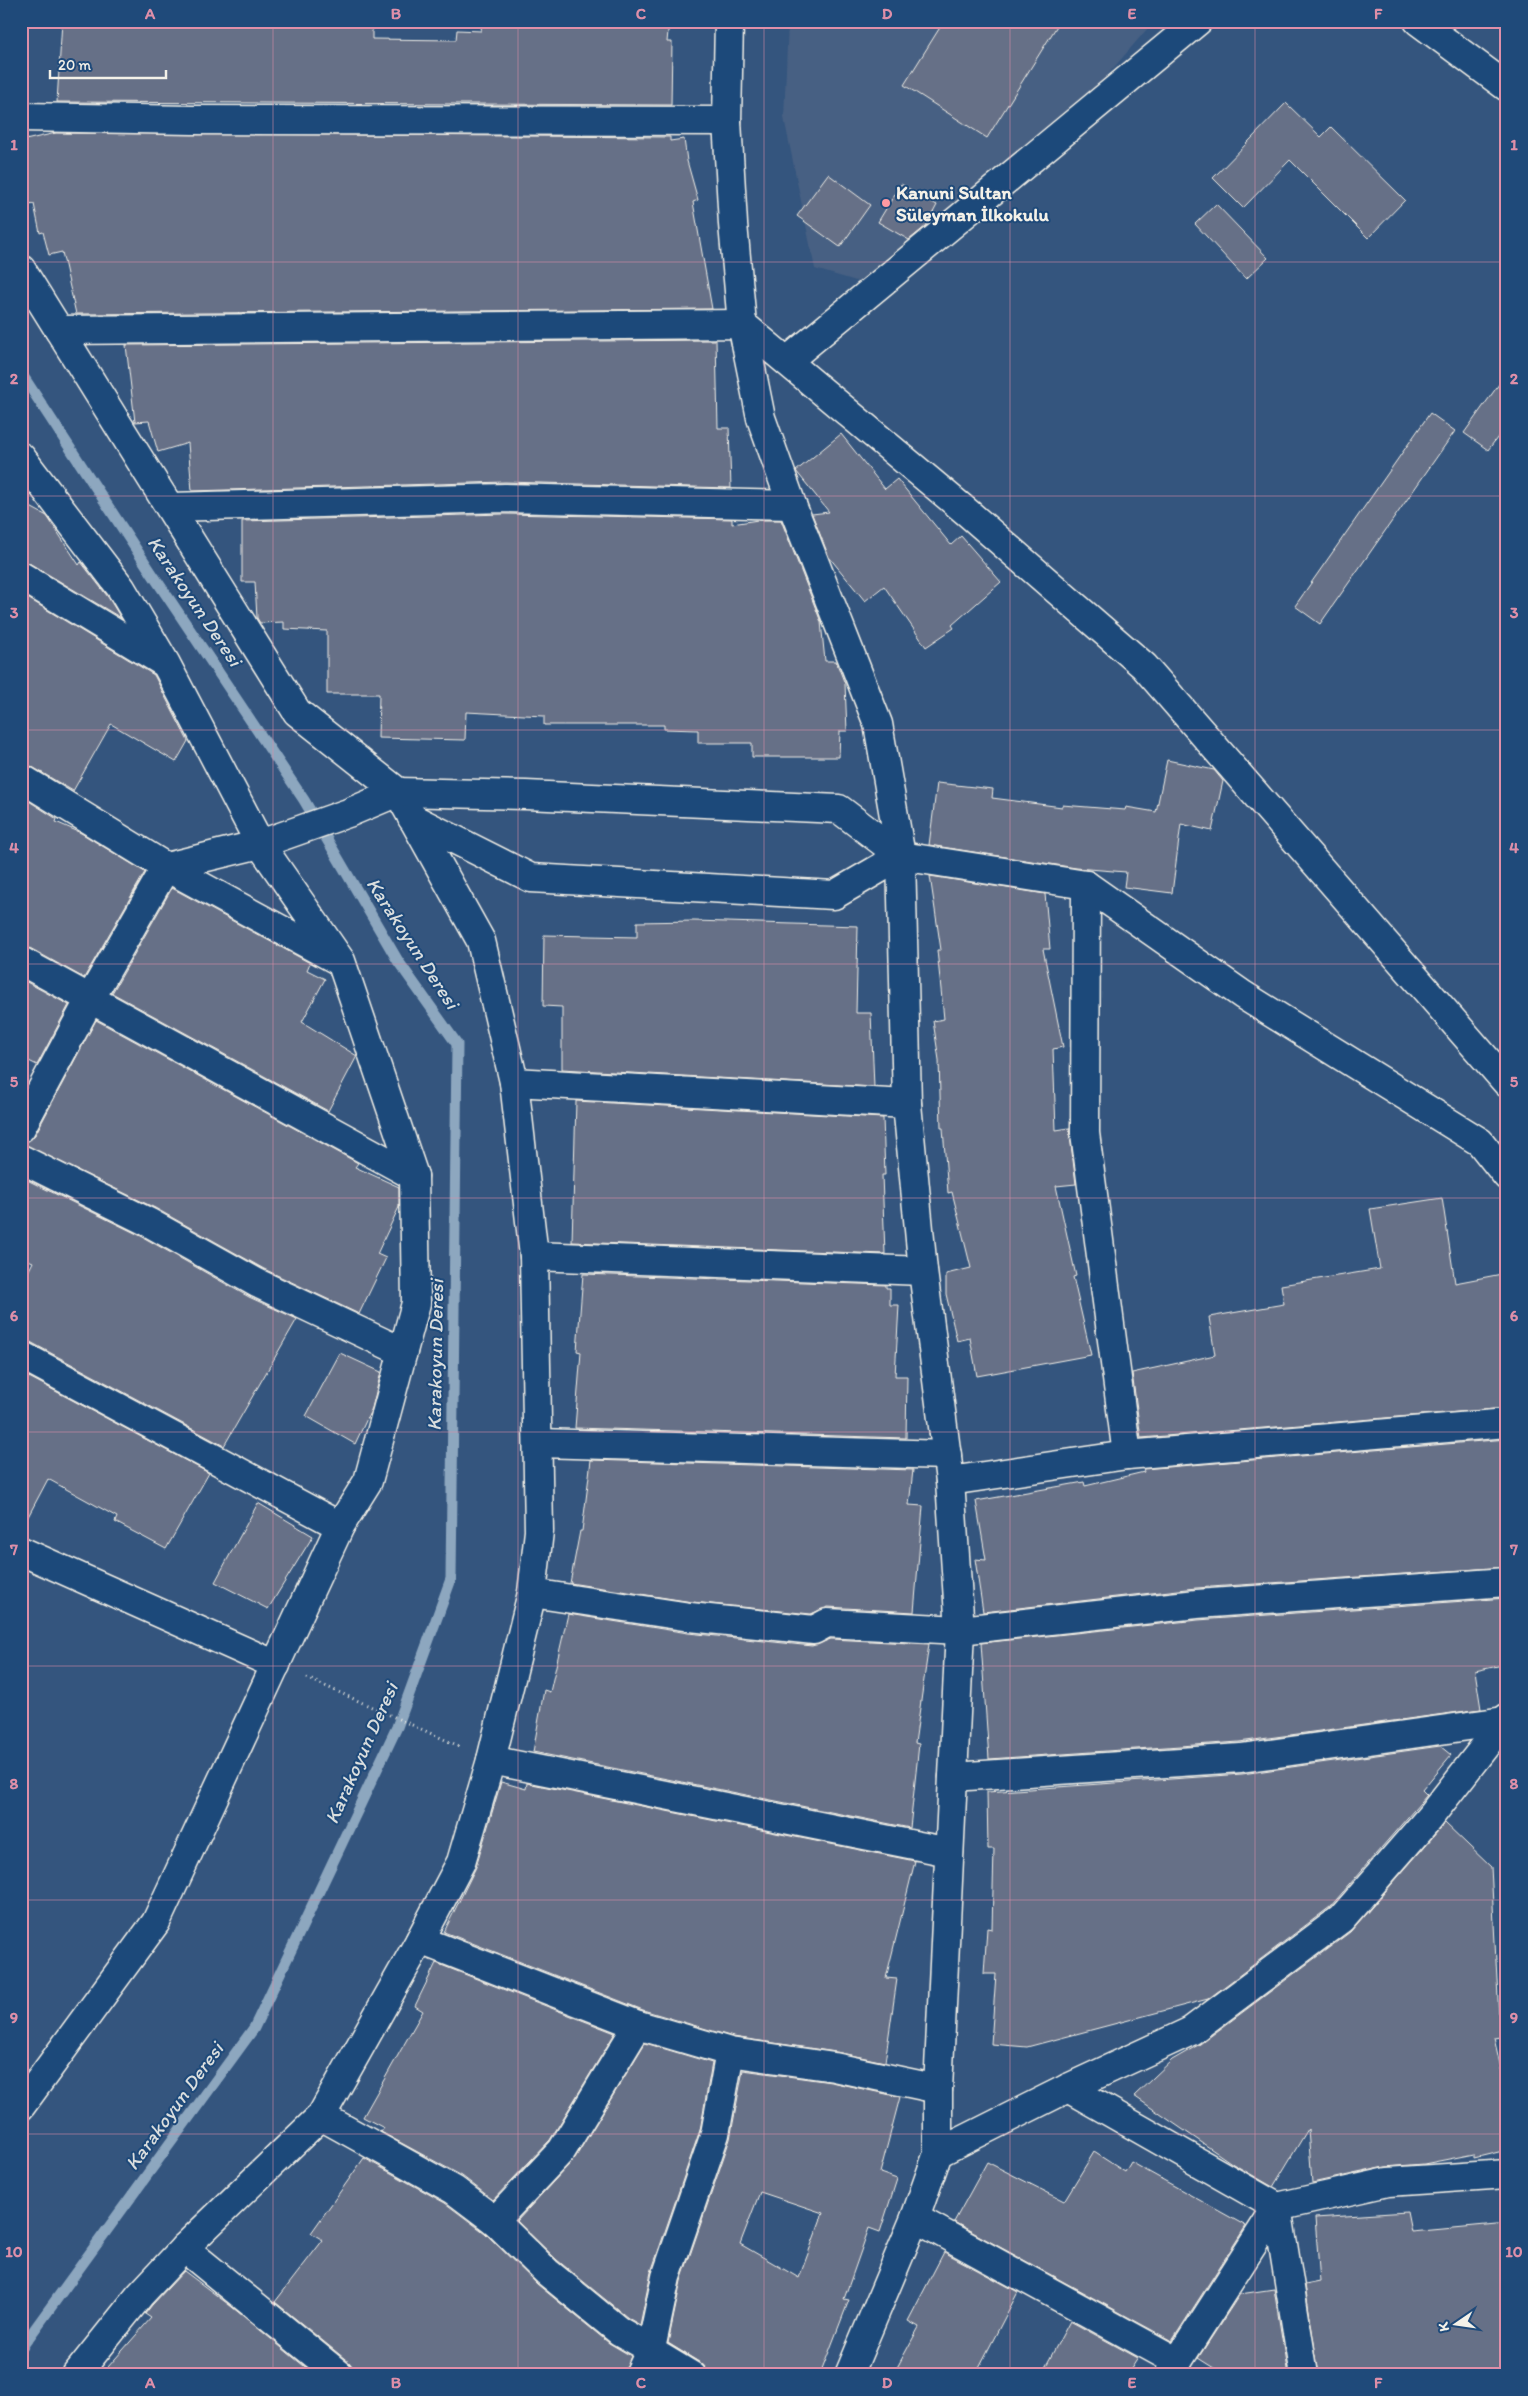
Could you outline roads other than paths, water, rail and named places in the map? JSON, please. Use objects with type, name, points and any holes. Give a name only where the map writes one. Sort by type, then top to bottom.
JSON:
[{"type":"street","points":[[729,21],[727,121],[742,324],[761,418],[792,505],[878,724],[901,856],[906,1104],[923,1271],[948,1468],[960,1630],[938,2088],[938,2153],[915,2218],[849,2375]]},
{"type":"street","points":[[788,362],[1198,21]]},
{"type":"street","points":[[1418,21],[1507,87]]},
{"type":"street","points":[[21,117],[192,120],[727,121]]},
{"type":"street","points":[[21,269],[297,712],[398,792],[481,941],[514,1082],[534,1256],[539,1443],[539,1531],[532,1593],[491,1760],[461,1862],[420,1940],[321,2116],[184,2248],[140,2294],[76,2375]]},
{"type":"street","points":[[59,330],[742,324],[968,513],[1144,666],[1507,1082]]},
{"type":"street","points":[[21,457],[121,588],[166,664],[260,844],[341,961],[414,1176],[416,1303],[368,1481],[340,1526],[156,1922],[21,2106]]},
{"type":"street","points":[[170,507],[505,498],[792,505]]},
{"type":"street","points":[[21,576],[166,664]]},
{"type":"street","points":[[21,778],[166,867],[341,961]]},
{"type":"street","points":[[21,1128],[90,999],[166,867],[260,844],[348,814],[398,792],[536,795],[839,810],[901,856],[1086,885],[1243,995],[1480,1142],[1507,1176]]},
{"type":"street","points":[[412,818],[531,878],[834,895],[901,856]]},
{"type":"street","points":[[1086,885],[1085,1134],[1127,1455]]},
{"type":"street","points":[[21,961],[414,1176]]},
{"type":"street","points":[[514,1082],[906,1104]]},
{"type":"street","points":[[21,1158],[148,1222],[257,1283],[403,1352]]},
{"type":"street","points":[[534,1256],[923,1271]]},
{"type":"street","points":[[21,1355],[340,1526]]},
{"type":"street","points":[[539,1443],[948,1468],[1507,1423]]},
{"type":"street","points":[[21,1551],[276,1666]]},
{"type":"street","points":[[532,1593],[690,1617],[814,1630],[827,1622],[960,1630],[1197,1604],[1507,1582]]},
{"type":"street","points":[[953,1777],[1241,1758],[1506,1719]]},
{"type":"street","points":[[938,2153],[1068,2088],[1192,2031],[1341,1919],[1430,1818],[1506,1719]]},
{"type":"street","points":[[491,1760],[949,1852]]},
{"type":"street","points":[[420,1940],[638,2025],[730,2052],[834,2066],[938,2088]]},
{"type":"street","points":[[495,2221],[562,2150],[638,2025]]},
{"type":"street","points":[[639,2375],[651,2349],[666,2277],[715,2134],[730,2052]]},
{"type":"street","points":[[1068,2088],[1277,2207],[1388,2182],[1507,2174]]},
{"type":"street","points":[[321,2116],[454,2190],[495,2221],[548,2272],[619,2331],[651,2349]]},
{"type":"street","points":[[915,2218],[1174,2368],[1277,2207]]},
{"type":"street","points":[[1277,2207],[1304,2375]]},
{"type":"street","points":[[184,2248],[340,2375]]},
{"type":"lane","points":[[651,2349],[694,2375]]},
{"type":"waterway","name":"Karakoyun Deresi","points":[[21,373],[151,572],[304,800],[398,961],[457,1044],[451,1579],[397,1727],[254,2028],[21,2348]]},
{"type":"place","name":"Kanuni Sultan Süleyman İlkokulu","points":[[886,203]]}]
